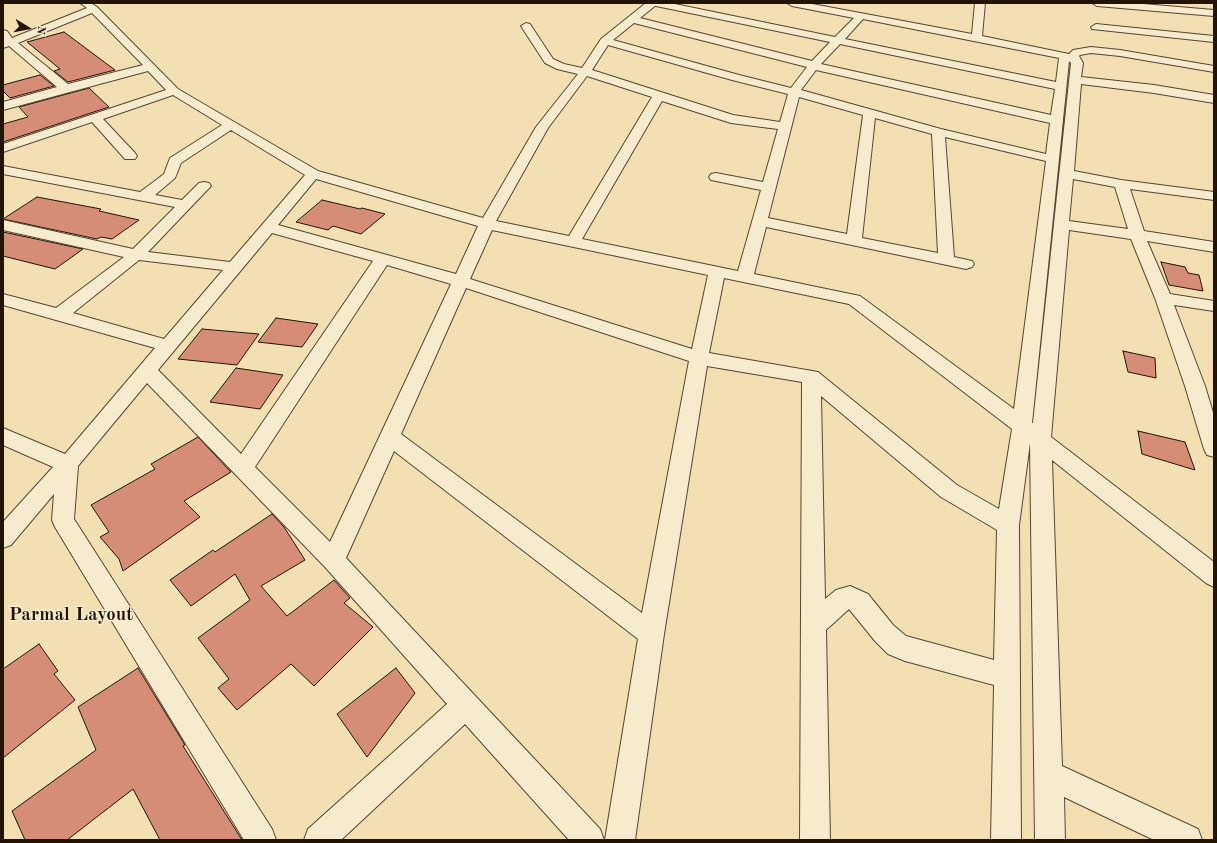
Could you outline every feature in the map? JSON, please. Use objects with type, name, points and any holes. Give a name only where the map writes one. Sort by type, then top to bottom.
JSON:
[{"type":"street","points":[[333,560],[487,224],[542,127],[584,72],[605,41],[652,3]]},
{"type":"street","points":[[656,3],[1030,81],[1154,89],[1214,99]]},
{"type":"street","points":[[795,3],[1062,55],[1081,51],[1102,51],[1214,68]]},
{"type":"street","points":[[977,38],[980,3]]},
{"type":"street","points":[[1097,3],[1214,13]]},
{"type":"street","points":[[66,88],[5,40],[90,6],[174,91],[313,174],[487,224],[854,300],[1032,433],[1214,576]]},
{"type":"street","points":[[745,277],[794,92],[814,65],[861,16]]},
{"type":"street","points":[[632,19],[814,65],[1056,120]]},
{"type":"street","points":[[526,26],[549,61],[562,67],[584,72],[731,119],[785,126]]},
{"type":"street","points":[[1096,27],[1214,39]]},
{"type":"street","points":[[605,41],[938,132],[1052,159]]},
{"type":"street","points":[[1050,840],[1042,533],[1032,433],[1052,159],[1064,59],[1062,55]]},
{"type":"street","points":[[3,106],[66,88],[150,67]]},
{"type":"street","points":[[1006,840],[1008,525],[1032,433],[1061,224],[1066,174],[1061,84]]},
{"type":"street","points":[[3,148],[174,91]]},
{"type":"street","points":[[573,242],[659,96]]},
{"type":"street","points":[[854,240],[869,113]]},
{"type":"street","points":[[94,117],[130,156]]},
{"type":"street","points":[[143,197],[170,175],[175,161],[230,125]]},
{"type":"street","points":[[938,132],[946,260]]},
{"type":"street","points":[[3,170],[185,205]]},
{"type":"street","points":[[3,538],[68,464],[313,174]]},
{"type":"street","points":[[1066,174],[1121,184],[1214,196]]},
{"type":"street","points":[[716,177],[769,187]]},
{"type":"street","points":[[1121,184],[1137,235],[1163,298],[1195,386],[1214,449]]},
{"type":"street","points":[[59,315],[136,255],[204,186]]},
{"type":"street","points":[[761,221],[966,264]]},
{"type":"street","points":[[1061,224],[1214,247]]},
{"type":"street","points":[[3,225],[136,255],[235,267]]},
{"type":"street","points":[[269,227],[461,281],[699,358],[811,377],[950,491],[964,501],[1008,525]]},
{"type":"street","points":[[243,468],[382,260]]},
{"type":"street","points":[[620,840],[651,634],[699,358],[717,271]]},
{"type":"street","points":[[1163,298],[1214,306]]},
{"type":"street","points":[[3,300],[168,346]]},
{"type":"street","points":[[147,371],[333,560],[589,840]]},
{"type":"street","points":[[811,377],[815,840]]},
{"type":"street","points":[[1195,386],[1214,390]]},
{"type":"street","points":[[3,436],[68,464]]},
{"type":"street","points":[[389,436],[651,634]]},
{"type":"street","points":[[68,464],[63,520],[261,840]]},
{"type":"street","points":[[813,625],[842,600],[850,597],[859,602],[884,633],[897,645],[904,649],[1007,676]]},
{"type":"street","points":[[318,840],[466,705]]},
{"type":"street","points":[[1049,775],[1188,840]]},
{"type":"building","points":[[64,32],[115,70],[68,82],[54,71],[60,69],[27,42]]},
{"type":"building","points":[[40,75],[54,86],[10,98],[3,91],[3,85]]},
{"type":"building","points":[[89,88],[109,107],[3,142],[3,124],[28,117],[19,107]]},
{"type":"building","points":[[37,197],[101,209],[99,211],[139,220],[112,239],[101,237],[97,239],[3,219]]},
{"type":"building","points":[[322,200],[385,214],[361,234],[333,226],[328,230],[296,222]]},
{"type":"building","points":[[3,232],[83,249],[55,269],[3,256]]},
{"type":"building","points":[[1161,262],[1185,267],[1188,273],[1199,275],[1203,291],[1169,285]]},
{"type":"building","points":[[276,318],[318,324],[302,347],[258,342]]},
{"type":"building","points":[[202,329],[259,334],[237,365],[178,359]]},
{"type":"building","points":[[1123,351],[1155,358],[1156,378],[1128,372]]},
{"type":"building","points":[[236,368],[283,375],[260,409],[210,402]]},
{"type":"building","points":[[1138,431],[1185,442],[1195,470],[1142,454]]},
{"type":"building","points":[[198,437],[231,472],[184,501],[200,517],[123,571],[119,559],[100,537],[109,532],[91,505],[155,469],[151,464]]},
{"type":"building","points":[[272,514],[284,527],[305,560],[261,586],[287,616],[334,580],[350,598],[344,603],[373,627],[314,686],[291,664],[237,710],[218,688],[229,679],[198,638],[250,600],[235,574],[191,606],[170,580],[213,550],[215,552]]},
{"type":"building","points":[[39,644],[58,671],[54,674],[75,700],[3,758],[3,669]]},
{"type":"building","points":[[138,668],[185,745],[183,746],[242,840],[160,840],[133,789],[67,840],[25,840],[12,811],[96,750],[78,707]]},
{"type":"building","points":[[396,668],[415,693],[367,757],[337,714]]},
{"type":"district","name":"Parmal Layout","points":[[71,615]]}]
